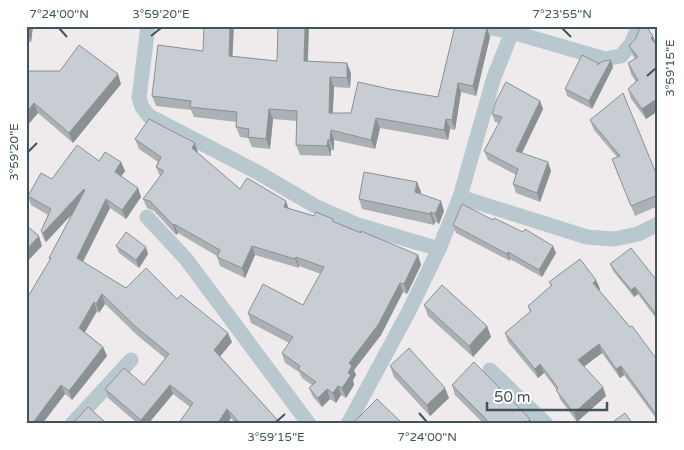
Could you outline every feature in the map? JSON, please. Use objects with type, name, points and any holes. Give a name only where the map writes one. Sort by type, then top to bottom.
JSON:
[{"type":"street","points":[[148,26],[139,98],[142,108],[149,116],[257,172],[315,206],[358,225],[440,249]]},
{"type":"street","points":[[480,26],[512,32],[605,59],[621,56],[631,44],[639,26]]},
{"type":"street","points":[[348,424],[440,249],[460,197],[494,77],[512,32]]},
{"type":"street","points":[[460,197],[587,237],[614,239],[638,234],[658,224]]},
{"type":"street","points":[[146,217],[186,258],[309,424]]},
{"type":"street","points":[[72,424],[131,360]]},
{"type":"street","points":[[490,370],[546,424]]},
{"type":"building","points":[[26,26],[29,26],[28,35],[26,35]]},
{"type":"building","points":[[204,26],[230,26],[229,56],[277,61],[278,26],[305,26],[304,61],[347,63],[347,78],[330,77],[329,113],[351,113],[358,82],[438,97],[455,26],[480,26],[487,28],[473,86],[458,83],[452,120],[446,119],[444,130],[376,118],[371,140],[331,130],[327,146],[296,145],[297,111],[269,109],[266,139],[248,137],[249,129],[236,127],[237,112],[190,107],[191,101],[152,96],[158,45],[203,51]]},
{"type":"building","points":[[642,26],[646,26],[658,48],[658,98],[642,109],[628,89],[638,80],[628,63],[638,57],[629,46],[636,38]]},
{"type":"building","points":[[79,45],[118,74],[69,133],[34,103],[26,113],[26,71],[60,71]]},
{"type":"building","points":[[582,55],[598,63],[597,65],[603,61],[611,60],[589,101],[565,89]]},
{"type":"building","points":[[506,82],[540,101],[516,151],[548,162],[537,193],[513,184],[518,169],[484,151],[502,117],[492,114],[496,101]]},
{"type":"building","points":[[623,93],[658,178],[658,195],[631,206],[612,159],[620,156],[590,120]]},
{"type":"building","points":[[149,119],[195,143],[192,148],[240,189],[247,178],[286,201],[284,207],[314,216],[316,212],[333,219],[332,221],[418,255],[404,284],[400,283],[378,325],[349,363],[352,366],[348,373],[351,375],[342,388],[338,386],[333,393],[327,389],[318,398],[309,388],[316,382],[298,369],[300,366],[282,353],[293,337],[248,313],[263,284],[303,305],[324,267],[296,257],[295,259],[252,246],[242,268],[217,257],[220,250],[173,225],[150,201],[143,199],[164,171],[156,167],[161,157],[135,139]]},
{"type":"building","points":[[77,145],[99,161],[105,152],[121,162],[115,172],[138,188],[122,210],[106,199],[77,258],[126,288],[146,268],[177,299],[181,295],[228,333],[214,350],[281,424],[241,424],[227,409],[217,424],[178,424],[193,403],[170,385],[141,420],[105,389],[124,368],[144,385],[169,354],[135,326],[102,294],[96,304],[94,302],[79,328],[103,347],[69,391],[61,385],[32,424],[26,424],[26,300],[51,258],[49,258],[85,190],[43,233],[41,231],[51,209],[28,196],[41,173],[52,179]]},
{"type":"building","points":[[364,172],[417,182],[415,192],[441,201],[435,214],[359,199]]},
{"type":"building","points":[[462,204],[493,220],[494,218],[523,232],[525,229],[553,246],[539,270],[508,252],[507,254],[453,225]]},
{"type":"building","points":[[26,225],[39,236],[26,250]]},
{"type":"building","points":[[126,232],[146,247],[136,260],[116,246]]},
{"type":"building","points":[[631,248],[658,282],[658,317],[635,287],[631,290],[610,264]]},
{"type":"building","points":[[580,259],[596,280],[593,283],[630,327],[632,326],[658,361],[657,416],[621,366],[616,369],[599,344],[578,360],[603,387],[574,413],[556,390],[558,388],[540,364],[535,369],[505,333],[531,311],[528,306],[552,285],[549,282]]},
{"type":"building","points":[[442,285],[487,326],[469,346],[424,305]]},
{"type":"building","points":[[409,348],[445,388],[427,405],[390,366]]},
{"type":"building","points":[[474,362],[530,419],[526,424],[484,424],[487,420],[452,385]]},
{"type":"building","points":[[377,399],[403,424],[352,424]]},
{"type":"building","points":[[88,407],[104,421],[102,424],[67,424],[75,421]]},
{"type":"building","points":[[625,413],[633,424],[610,424]]}]
